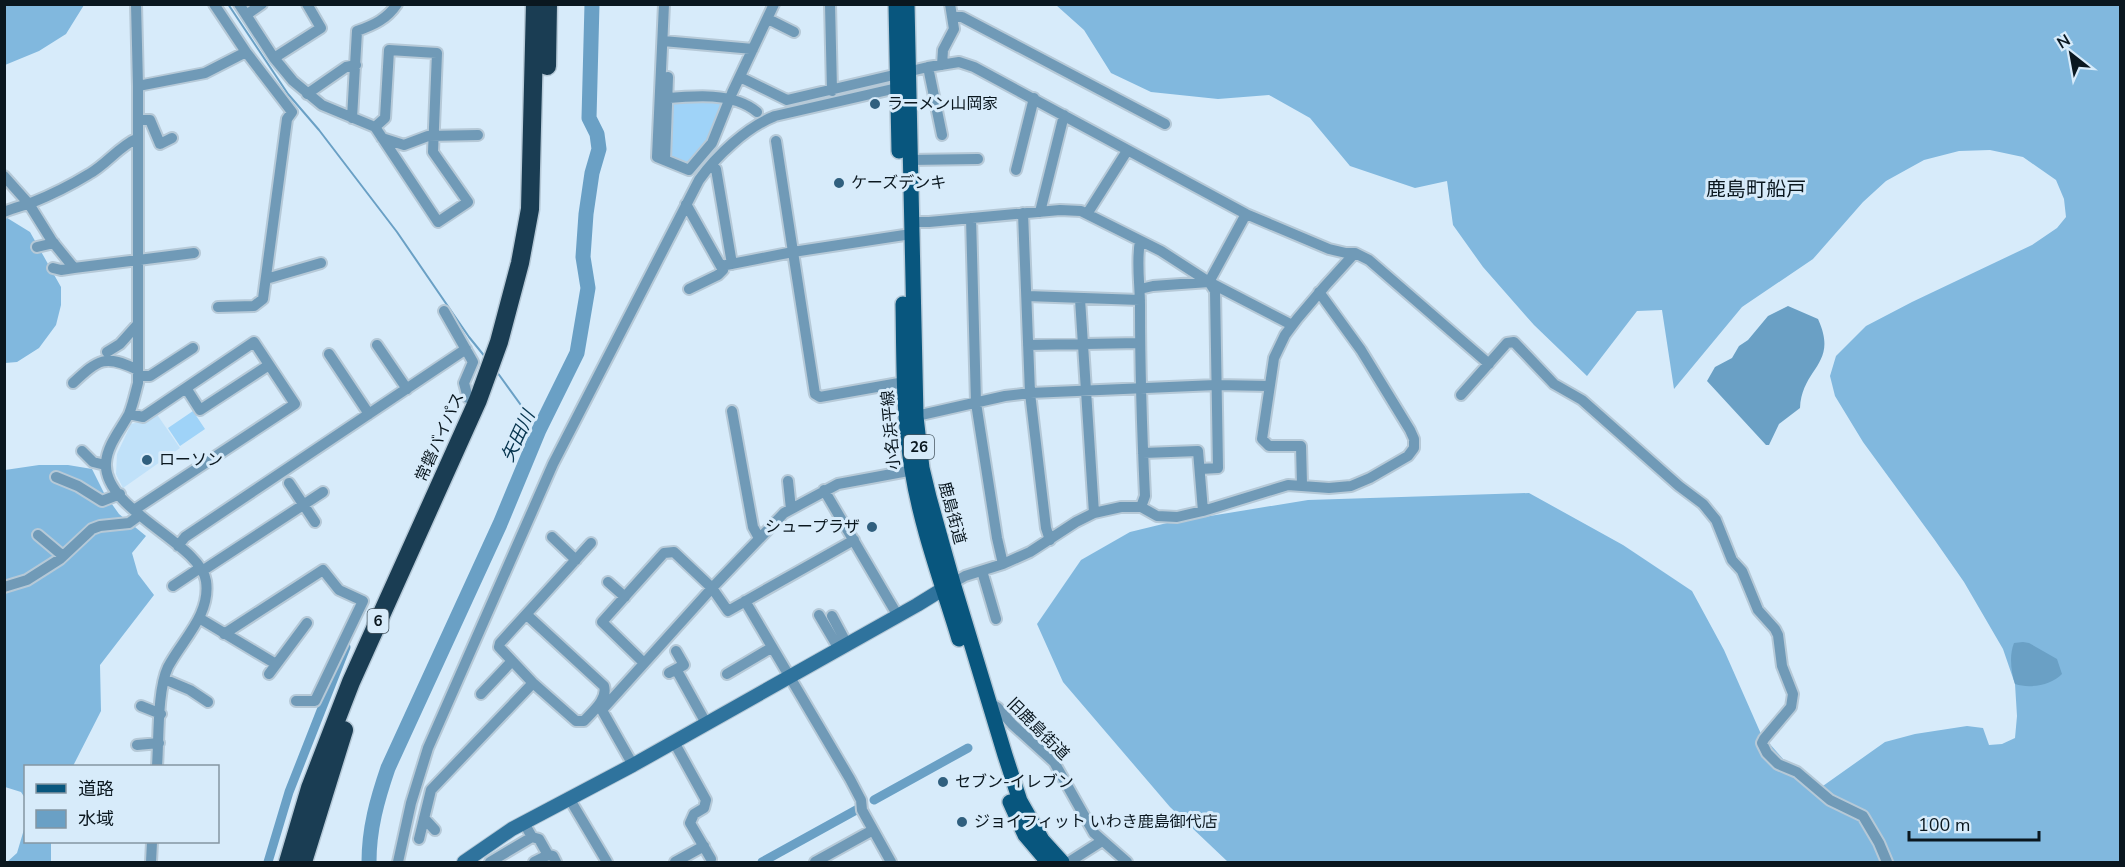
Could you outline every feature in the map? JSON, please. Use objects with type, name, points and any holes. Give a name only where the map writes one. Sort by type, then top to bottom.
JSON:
[{"type":"highway","name":"常磐バイパス","points":[[503,348],[530,209],[535,4]]},
{"type":"highway","name":"常磐バイパス","points":[[303,862],[338,748],[358,695],[503,348],[532,268],[541,211],[548,4]]},
{"type":"highway","name":"常磐バイパス","points":[[288,862],[310,788],[351,682],[484,394]]},
{"type":"main road","name":"小名浜平線","points":[[896,4],[908,230],[911,418],[930,546],[948,586],[1000,773],[1013,808],[1025,835],[1057,861]]},
{"type":"main road","name":"26","points":[[907,4],[901,77],[909,160],[908,230]]},
{"type":"main road","name":"26","points":[[948,586],[1020,801],[1041,840],[1057,861]]},
{"type":"street","points":[[136,4],[138,373],[134,403],[111,444],[105,465],[108,476],[137,513],[190,556],[201,570],[206,589],[199,618],[164,679],[157,765]]},
{"type":"street","points":[[214,4],[246,52],[292,111],[287,119],[263,299],[259,304],[218,307]]},
{"type":"street","points":[[239,4],[274,58],[307,94],[322,105],[375,128],[438,222],[468,202],[434,152],[437,53],[389,50],[385,118],[375,128]]},
{"type":"street","points":[[246,15],[262,4]]},
{"type":"street","points":[[274,58],[321,28],[307,4]]},
{"type":"street","points":[[352,118],[357,32],[380,22],[391,13],[397,4]]},
{"type":"street","points":[[664,4],[666,41]]},
{"type":"street","points":[[670,4],[657,157],[689,170],[712,143],[774,4]]},
{"type":"street","points":[[830,4],[832,91]]},
{"type":"street","points":[[942,65],[944,50],[954,29],[950,4]]},
{"type":"street","points":[[952,17],[962,17],[1165,124]]},
{"type":"street","points":[[768,19],[794,32]]},
{"type":"street","points":[[666,41],[753,49]]},
{"type":"street","points":[[138,86],[205,73],[246,52]]},
{"type":"street","points":[[398,862],[421,766],[553,464],[699,180],[716,159],[764,120],[928,67],[959,62],[974,67],[1246,214],[1329,249],[1355,253],[1369,260],[1489,363]]},
{"type":"street","points":[[307,94],[346,67],[356,65]]},
{"type":"street","points":[[928,67],[942,135]]},
{"type":"street","points":[[740,77],[787,100],[901,77]]},
{"type":"street","points":[[663,98],[698,96],[730,99],[757,112]]},
{"type":"street","points":[[1016,170],[1034,98]]},
{"type":"street","points":[[1041,212],[1064,115]]},
{"type":"street","points":[[138,120],[150,120],[160,144],[172,138]]},
{"type":"street","points":[[382,138],[404,145],[423,137],[478,135]]},
{"type":"street","points":[[4,212],[16,206],[29,204],[91,173],[127,143],[138,138]]},
{"type":"street","points":[[776,141],[815,394],[820,398],[899,383]]},
{"type":"street","points":[[1087,214],[1127,151]]},
{"type":"street","points":[[909,160],[978,159]]},
{"type":"street","points":[[689,289],[722,273],[726,265],[716,169]]},
{"type":"street","points":[[4,176],[29,204],[54,243],[74,268]]},
{"type":"street","points":[[686,204],[726,265]]},
{"type":"street","points":[[726,265],[971,218],[1060,210],[1081,212],[1161,251],[1209,282],[1292,325]]},
{"type":"street","points":[[1023,213],[1030,393],[1046,528],[1050,540]]},
{"type":"street","points":[[1209,282],[1246,214]]},
{"type":"street","points":[[971,218],[976,403],[1003,564]]},
{"type":"street","points":[[1140,241],[1138,252],[1140,388],[1145,496],[1141,507]]},
{"type":"street","points":[[37,247],[54,243]]},
{"type":"street","points":[[53,268],[61,270],[194,253]]},
{"type":"street","points":[[1302,485],[1301,446],[1269,446],[1262,439],[1274,358],[1292,325],[1355,253]]},
{"type":"street","points":[[266,279],[321,263]]},
{"type":"street","points":[[1027,296],[1080,299],[1140,294],[1153,286],[1209,282]]},
{"type":"street","points":[[1200,469],[1218,468],[1215,291],[1209,282]]},
{"type":"street","points":[[464,862],[524,823],[633,765],[948,586],[1030,552],[1094,513],[1121,507],[1141,507],[1157,516],[1177,517],[1288,485],[1329,488],[1352,486],[1408,456],[1414,448],[1414,439],[1361,350],[1319,292]]},
{"type":"street","points":[[1080,299],[1094,513]]},
{"type":"street","points":[[444,311],[473,363],[464,383],[468,398],[484,394]]},
{"type":"street","points":[[107,352],[120,344],[137,325]]},
{"type":"street","points":[[4,587],[27,580],[63,556],[92,529],[129,523],[137,513],[295,404],[254,342],[143,417],[129,414]]},
{"type":"street","points":[[1461,395],[1507,343],[1514,342],[1554,384],[1582,400],[1709,511],[1716,520],[1732,560],[1742,571],[1758,610],[1778,635],[1782,666],[1793,694],[1791,707],[1764,739],[1762,744],[1764,748],[1778,764],[1797,772],[1830,800],[1863,816],[1887,862]]},
{"type":"street","points":[[1029,345],[1140,343]]},
{"type":"street","points":[[377,345],[406,389]]},
{"type":"street","points":[[73,383],[84,373],[108,359],[150,376],[193,348]]},
{"type":"street","points":[[178,546],[185,537],[466,349]]},
{"type":"street","points":[[329,354],[369,414]]},
{"type":"street","points":[[186,388],[200,410],[269,365]]},
{"type":"street","points":[[911,418],[1005,396],[1030,393],[1216,385],[1269,386]]},
{"type":"street","points":[[732,411],[753,527],[759,538]]},
{"type":"street","points":[[81,451],[93,462],[105,465]]},
{"type":"street","points":[[1143,453],[1197,451],[1203,511]]},
{"type":"street","points":[[591,543],[500,644],[501,650],[577,722],[584,721],[600,707],[784,513],[838,484],[917,470]]},
{"type":"street","points":[[56,477],[78,486],[102,501],[120,494]]},
{"type":"street","points":[[788,481],[791,509]]},
{"type":"street","points":[[288,483],[315,522]]},
{"type":"street","points":[[824,490],[898,616]]},
{"type":"street","points":[[172,586],[201,570],[322,492]]},
{"type":"street","points":[[38,535],[63,556]]},
{"type":"street","points":[[552,537],[576,560]]},
{"type":"street","points":[[644,662],[602,622],[664,553],[674,552],[712,588],[728,611],[854,540]]},
{"type":"street","points":[[224,634],[322,570],[339,590],[363,601],[315,701],[296,701]]},
{"type":"street","points":[[982,571],[996,619]]},
{"type":"street","points":[[608,582],[625,597]]},
{"type":"street","points":[[745,601],[850,779],[861,800],[862,810],[891,862]]},
{"type":"street","points":[[527,615],[604,686],[605,694],[600,707]]},
{"type":"street","points":[[819,615],[843,646]]},
{"type":"street","points":[[832,616],[843,646]]},
{"type":"street","points":[[199,618],[276,664]]},
{"type":"street","points":[[268,674],[307,623]]},
{"type":"street","points":[[727,674],[771,648]]},
{"type":"street","points":[[676,651],[684,665],[673,671],[706,723]]},
{"type":"street","points":[[481,694],[512,661]]},
{"type":"street","points":[[164,679],[190,690],[208,702]]},
{"type":"street","points":[[419,839],[431,790],[533,682]]},
{"type":"street","points":[[141,706],[161,714]]},
{"type":"street","points":[[600,707],[633,765]]},
{"type":"street","name":"旧鹿島街道","points":[[989,707],[998,708],[1054,762],[1094,833],[1127,862]]},
{"type":"street","points":[[674,742],[706,800],[704,808],[694,814],[690,823],[711,859]]},
{"type":"street","points":[[137,745],[159,743]]},
{"type":"street","points":[[569,798],[607,862]]},
{"type":"street","points":[[424,818],[435,830]]},
{"type":"street","points":[[524,823],[532,837],[539,839],[552,859],[534,862]]},
{"type":"street","points":[[815,862],[873,830]]},
{"type":"street","points":[[490,862],[500,860],[532,837]]},
{"type":"street","points":[[1057,861],[1102,841]]},
{"type":"street","points":[[151,862],[152,843]]},
{"type":"street","points":[[491,843],[500,860]]},
{"type":"street","points":[[675,862],[704,846]]},
{"type":"shaded area","points":[[5,4],[84,5],[66,34],[39,51],[5,65]]},
{"type":"shaded area","points":[[1056,5],[2120,5],[2120,862],[1228,862],[1170,807],[1063,682],[1037,624],[1081,560],[1130,532],[1167,523],[1308,500],[1529,493],[1623,545],[1692,591],[1724,650],[1761,734],[1813,793],[1885,742],[1915,734],[1967,726],[1983,728],[1989,745],[2002,744],[2015,738],[2017,716],[2015,684],[2003,649],[1964,582],[1863,442],[1835,396],[1830,376],[1836,356],[1866,326],[2032,245],[2057,228],[2066,217],[2064,199],[2056,180],[2023,157],[1990,150],[1959,151],[1924,160],[1886,181],[1863,202],[1813,259],[1742,307],[1674,389],[1662,310],[1637,311],[1587,376],[1534,325],[1483,267],[1453,225],[1447,181],[1415,188],[1350,166],[1310,118],[1269,95],[1218,99],[1151,92],[1111,73],[1084,30]]},
{"type":"shaded area","points":[[720,102],[723,105],[705,145],[687,165],[663,155],[664,103]]},
{"type":"shaded area","points":[[4,216],[30,232],[61,287],[61,305],[56,325],[39,348],[17,362],[5,363]]},
{"type":"shaded area","points":[[193,411],[205,429],[180,446],[168,428]]},
{"type":"shaded area","points":[[156,413],[180,448],[123,488],[116,474],[117,454],[131,424],[143,421]]},
{"type":"shaded area","points":[[39,465],[68,465],[92,469],[104,493],[119,514],[146,536],[132,553],[138,574],[154,595],[100,665],[101,711],[74,765],[24,765],[24,796],[21,792],[5,787],[5,470]]},
{"type":"shaded area","points":[[24,829],[24,843],[51,843],[51,862],[7,862],[17,853]]},
{"type":"water","points":[[1788,306],[1818,319],[1824,347],[1822,357],[1802,394],[1800,408],[1779,424],[1769,445],[1766,445],[1707,381],[1715,367],[1732,358],[1739,346],[1748,340],[1768,316]]},
{"type":"water","points":[[2023,642],[2057,659],[2062,674],[2053,681],[2040,685],[2015,684],[2011,653],[2014,643]]},
{"type":"waterway","points":[[228,4],[288,94],[319,130],[397,232],[486,358]]},
{"type":"waterway","name":"矢田川","points":[[369,862],[374,815],[388,768],[500,524],[539,430],[577,353],[588,288],[583,257],[586,214],[592,173],[599,149],[597,134],[589,118],[592,4]]},
{"type":"waterway","points":[[497,372],[539,430]]},
{"type":"waterway","points":[[268,862],[289,792],[346,647]]},
{"type":"waterway","points":[[874,800],[968,748]]},
{"type":"waterway","points":[[762,862],[858,809]]},
{"type":"place","name":"ラーメン山岡家","points":[[875,104]]},
{"type":"place","name":"ケーズデンキ","points":[[839,183]]},
{"type":"place","name":"ローソン","points":[[147,460]]},
{"type":"place","name":"シュープラザ","points":[[872,527]]},
{"type":"place","name":"セブン-イレブン","points":[[943,782]]},
{"type":"place","name":"ジョイフィット いわき鹿島御代店","points":[[962,822]]},
{"type":"district","name":"鹿島町船戸","points":[[1756,189]]}]
